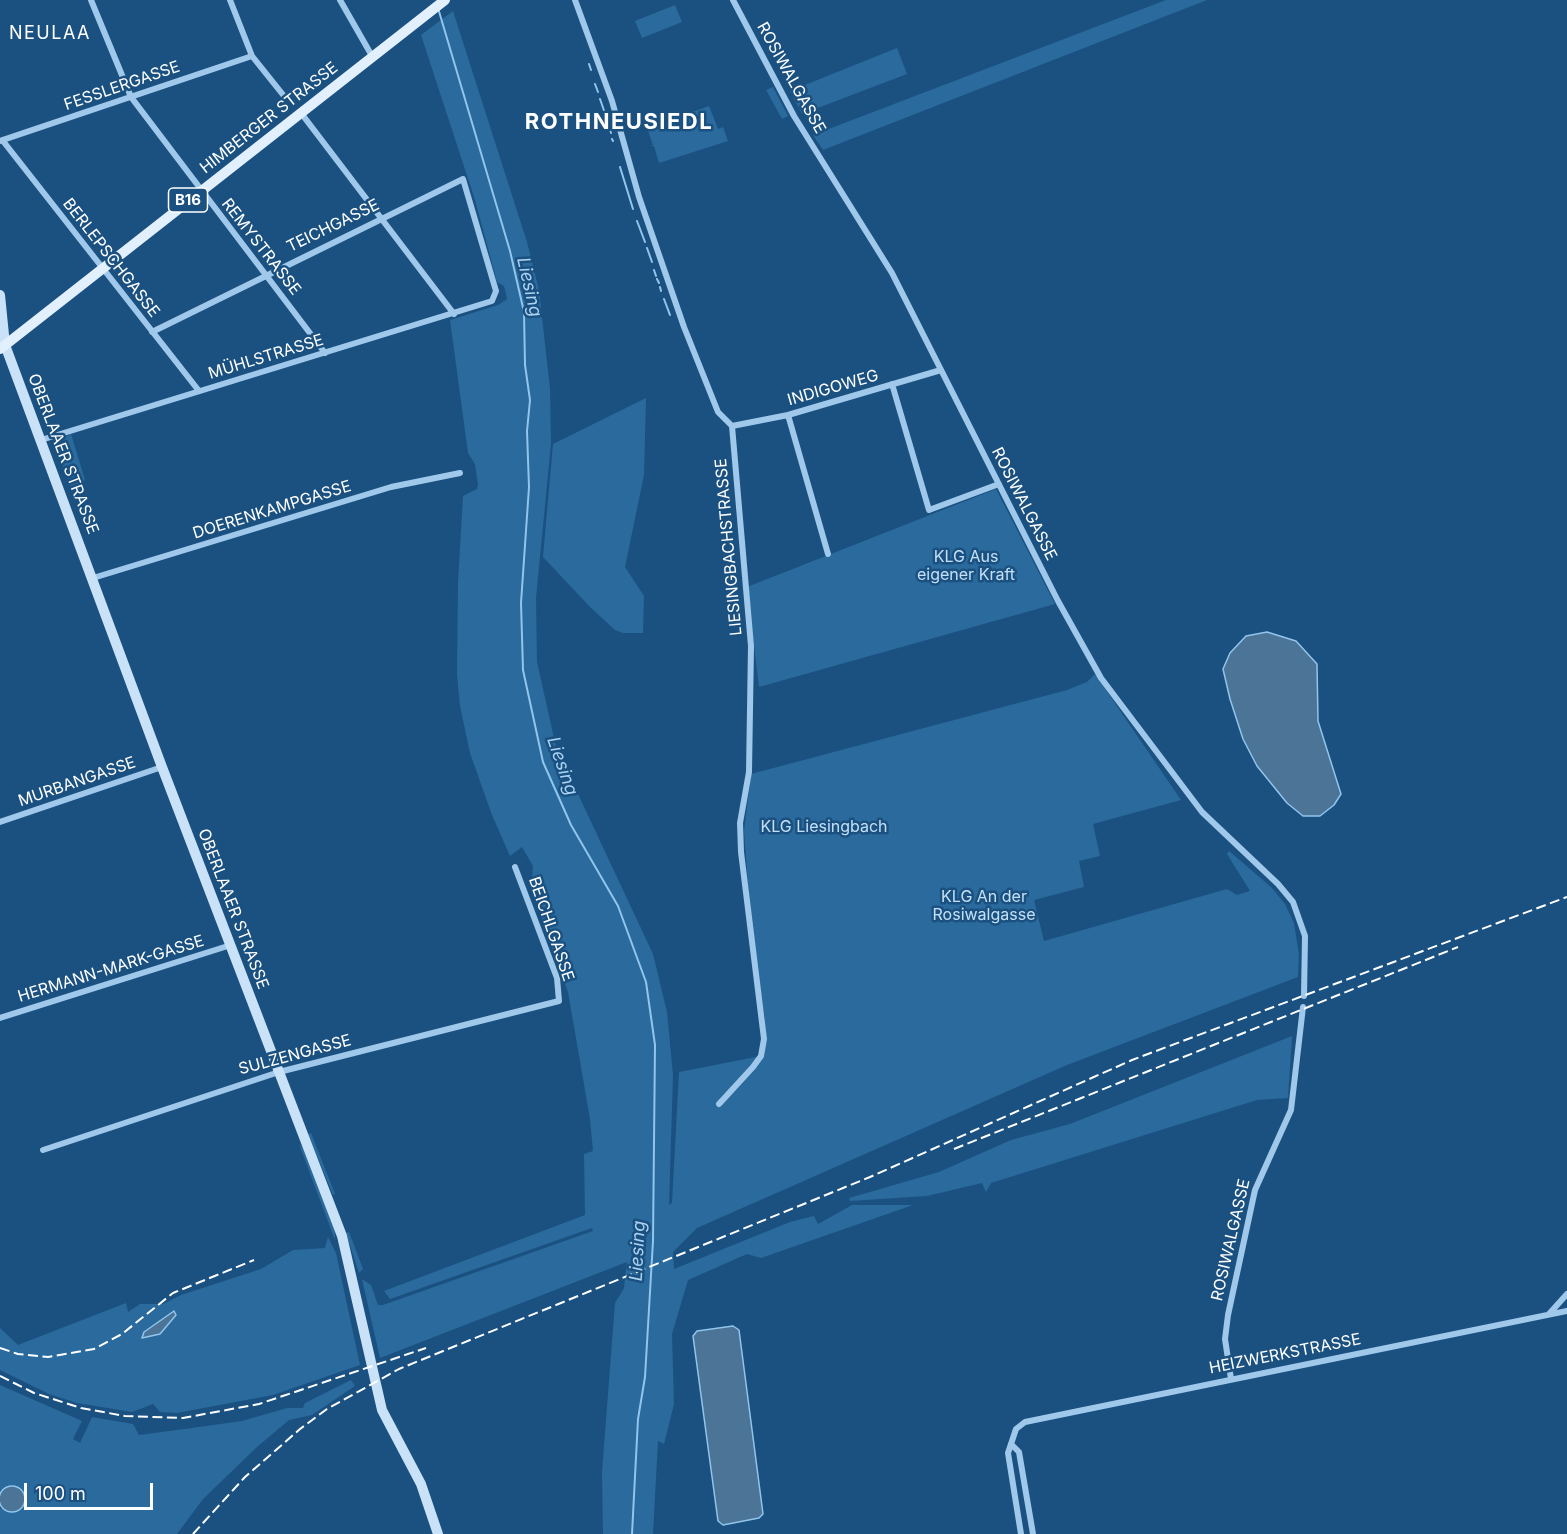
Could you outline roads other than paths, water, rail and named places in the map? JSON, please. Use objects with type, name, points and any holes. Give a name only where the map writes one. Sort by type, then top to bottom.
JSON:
[{"type":"main road","name":"HIMBERGER STRASSE","points":[[3,347],[445,0]]},
{"type":"main road","name":"OBERLAAER STRASSE","points":[[0,295],[3,347],[41,440],[162,767],[342,1236],[382,1410],[421,1484],[438,1534]]},
{"type":"street","name":"REMYSTRASSE","points":[[91,0],[131,97],[325,353]]},
{"type":"street","points":[[230,0],[252,56],[284,96]]},
{"type":"street","points":[[340,0],[372,56]]},
{"type":"street","points":[[575,0],[612,101],[639,197],[687,335],[718,412],[732,426]]},
{"type":"street","name":"ROSIWALGASSE","points":[[733,0],[794,116],[877,246],[1068,619],[1119,704],[1211,822],[1278,884],[1293,903],[1305,936],[1304,996]]},
{"type":"street","name":"FESSLERGASSE","points":[[1,141],[252,56]]},
{"type":"street","points":[[301,113],[454,314]]},
{"type":"street","name":"BERLEPSCHGASSE","points":[[1,141],[200,391]]},
{"type":"street","name":"TEICHGASSE","points":[[152,332],[463,179],[496,296]]},
{"type":"street","name":"MÜHLSTRASSE","points":[[41,440],[492,302],[496,296]]},
{"type":"street","name":"INDIGOWEG","points":[[732,426],[788,415],[941,370]]},
{"type":"street","points":[[892,384],[929,510],[999,483]]},
{"type":"street","points":[[788,415],[828,554]]},
{"type":"street","name":"LIESINGBACHSTRASSE","points":[[719,1104],[761,1056],[764,1039],[741,852],[740,823],[749,762],[751,657],[732,426]]},
{"type":"street","name":"DOERENKAMPGASSE","points":[[93,578],[391,487],[460,473]]},
{"type":"street","name":"MURBANGASSE","points":[[0,822],[162,767]]},
{"type":"street","name":"BEICHLGASSE","points":[[515,867],[557,978],[559,1001]]},
{"type":"street","name":"HERMANN-MARK-GASSE","points":[[0,1018],[231,945]]},
{"type":"street","name":"SULZENGASSE","points":[[43,1150],[279,1071],[559,1001]]},
{"type":"street","name":"ROSIWALGASSE","points":[[1231,1379],[1225,1340],[1228,1315],[1255,1190],[1291,1110],[1303,1007]]},
{"type":"street","points":[[1550,1314],[1567,1294]]},
{"type":"street","name":"HEIZWERKSTRASSE","points":[[1011,1444],[1020,1424],[1030,1421],[1567,1311]]},
{"type":"street","points":[[1022,1534],[1008,1453],[1011,1444],[1019,1452],[1033,1534]]},
{"type":"waterway","name":"Liesing","points":[[438,8],[510,251],[524,312],[525,365],[530,400],[527,431],[529,487],[521,603],[523,670],[543,762],[571,825],[618,906],[646,982],[655,1045],[653,1241],[645,1377],[638,1419],[632,1534]]},
{"type":"waterway","points":[[589,64],[591,70]]},
{"type":"waterway","points":[[595,84],[598,92]]},
{"type":"waterway","points":[[600,99],[609,125]]},
{"type":"waterway","points":[[610,129],[611,133]]},
{"type":"waterway","points":[[620,167],[633,209]]},
{"type":"waterway","points":[[637,221],[645,242]]},
{"type":"waterway","points":[[647,248],[652,262]]},
{"type":"waterway","points":[[654,270],[656,276]]},
{"type":"waterway","points":[[657,279],[659,283]]},
{"type":"waterway","points":[[660,287],[661,291]]},
{"type":"waterway","points":[[664,299],[670,315]]},
{"type":"railway","points":[[193,1534],[245,1477],[300,1429],[327,1409],[399,1369],[870,1177],[1132,1060],[1567,897]]},
{"type":"railway","points":[[954,1149],[1458,947]]},
{"type":"railway","points":[[0,1348],[18,1354],[48,1357],[94,1349],[122,1334],[173,1293],[254,1260]]},
{"type":"railway","points":[[0,1376],[34,1393],[81,1408],[125,1416],[183,1418],[259,1404],[426,1348]]},
{"type":"district","name":"NEULAA","points":[[50,34]]},
{"type":"district","name":"ROTHNEUSIEDL","points":[[619,122]]},
{"type":"park label","name":"KLG Aus eigener Kraft","points":[[966,566]]},
{"type":"park label","name":"KLG Liesingbach","points":[[824,827]]},
{"type":"park label","name":"KLG An der Rosiwalgasse","points":[[984,906]]}]
